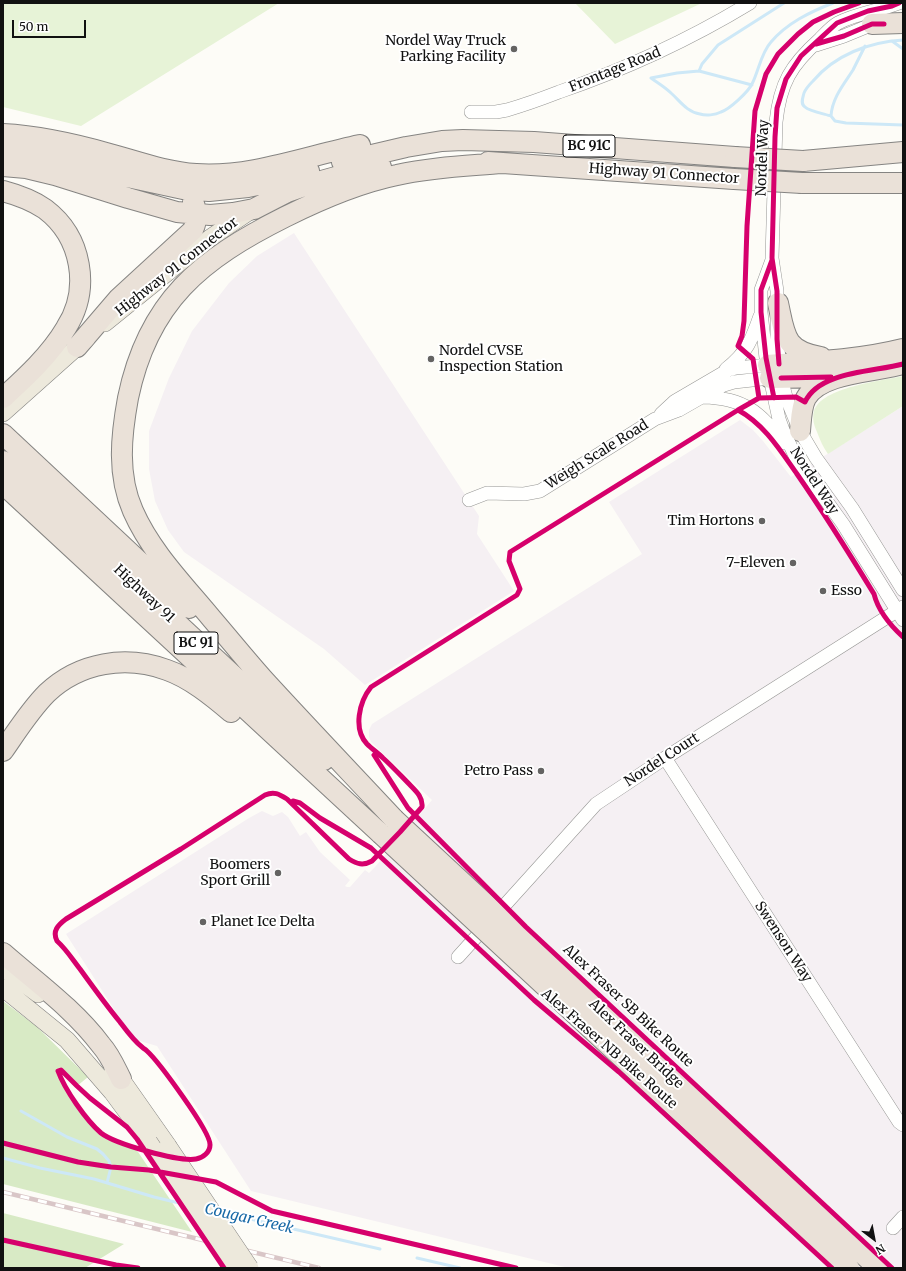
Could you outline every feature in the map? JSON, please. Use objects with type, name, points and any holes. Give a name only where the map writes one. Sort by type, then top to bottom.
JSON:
[{"type":"highway","points":[[870,18],[903,23]]},
{"type":"highway","points":[[3,134],[48,138],[110,154],[152,167],[176,172],[214,175],[254,169],[393,139],[417,136],[442,141]]},
{"type":"highway","name":"Highway 91 Connector","points":[[3,146],[23,149],[124,176],[183,189],[209,191],[248,187],[272,182],[366,155],[442,141],[483,140],[534,142],[803,161],[866,164],[903,163]]},
{"type":"highway","points":[[803,161],[903,152]]},
{"type":"highway","name":"Highway 91 Connector","points":[[254,209],[306,184],[361,170],[419,161],[447,159],[802,183],[903,183]]},
{"type":"highway","points":[[394,819],[263,679],[166,565],[141,527],[126,494],[122,472],[122,442],[131,385],[142,349],[165,308],[186,282],[220,254],[254,233],[325,198],[370,181],[428,169],[502,162]]},
{"type":"highway","points":[[3,166],[26,168],[56,175],[177,212],[197,214],[233,213],[254,209]]},
{"type":"highway","points":[[77,347],[119,298],[193,230],[196,223],[197,214],[193,202],[183,189]]},
{"type":"highway","points":[[3,192],[31,201],[45,209],[57,221],[74,246],[78,260],[81,286],[75,311],[67,328],[6,406]]},
{"type":"highway","points":[[770,307],[794,348],[839,368]]},
{"type":"highway","points":[[800,432],[806,397],[839,368],[876,355],[903,349]]},
{"type":"highway","points":[[775,371],[903,364]]},
{"type":"highway","points":[[3,434],[263,679]]},
{"type":"highway","name":"Highway 91","points":[[3,461],[310,749],[394,819]]},
{"type":"highway","name":"Highway 91","points":[[3,484],[381,834]]},
{"type":"highway","points":[[3,751],[30,711],[48,692],[66,678],[84,669],[103,664],[124,662],[144,664],[168,670],[191,682],[214,698],[293,765],[363,818]]},
{"type":"highway","name":"Alex Fraser Bridge","points":[[394,819],[878,1268]]},
{"type":"highway","name":"Alex Fraser Bridge","points":[[381,834],[849,1268]]},
{"type":"highway","points":[[4,969],[67,1009],[87,1028],[110,1058],[121,1079]]},
{"type":"main road","name":"Highway 91 Connector","points":[[6,406],[185,258],[228,225],[254,209]]},
{"type":"main road","points":[[4,969],[72,1044],[112,1092],[149,1142],[233,1268]]},
{"type":"main road","points":[[121,1079],[250,1268]]},
{"type":"street","name":"Frontage Road","points":[[471,112],[496,112],[507,110],[610,74],[669,48],[750,3]]},
{"type":"street","points":[[870,18],[880,3]]},
{"type":"street","name":"Nordel Way","points":[[899,3],[870,18],[844,36],[812,46],[801,56],[786,79],[777,108],[772,258],[778,291],[770,307],[779,419],[797,460],[843,524],[901,613]]},
{"type":"street","name":"Nordel Way","points":[[870,18],[903,15]]},
{"type":"street","name":"Nordel Way","points":[[772,258],[761,290],[770,307],[776,338],[775,371],[800,432],[823,469],[898,573],[903,590]]},
{"type":"street","points":[[718,375],[734,363],[745,352],[770,307]]},
{"type":"street","name":"Weigh Scale Road","points":[[469,500],[487,493],[524,494],[540,491],[655,419],[674,401],[718,375],[736,368],[775,371]]},
{"type":"street","name":"Weigh Scale Road","points":[[655,419],[679,410],[724,385],[775,371]]},
{"type":"street","points":[[703,397],[728,399],[748,407],[769,425],[797,460]]},
{"type":"street","name":"Nordel Court","points":[[458,958],[596,804],[664,758],[901,613]]},
{"type":"street","name":"Swenson Way","points":[[664,758],[895,1116],[903,1125]]},
{"type":"street","points":[[893,1228],[903,1217]]},
{"type":"shaded area","points":[[294,233],[479,516],[477,534],[514,591],[365,685],[324,649],[184,552],[168,530],[155,501],[149,469],[149,431],[169,378],[192,331],[229,283],[257,256]]},
{"type":"shaded area","points":[[903,406],[903,1268],[569,1268],[251,1191],[157,1046],[133,1039],[66,934],[262,811],[273,816],[282,812],[288,817],[300,836],[306,832],[320,852],[350,880],[345,886],[350,887],[365,870],[369,873],[375,867],[432,800],[371,742],[369,730],[372,724],[642,554],[609,502],[740,420],[753,430],[763,441],[791,477]]},
{"type":"green space","points":[[3,3],[279,3],[81,126],[3,107]]},
{"type":"green space","points":[[575,3],[702,3],[615,44]]},
{"type":"green space","points":[[903,376],[903,406],[828,454],[820,441],[813,417],[814,411],[819,403],[828,396],[853,386]]},
{"type":"green space","points":[[3,1001],[36,1026],[88,1077],[77,1086],[61,1070],[58,1071],[70,1095],[97,1129],[108,1137],[134,1146],[192,1232],[3,1184]]},
{"type":"green space","points":[[3,1213],[124,1244],[85,1268],[3,1268]]},
{"type":"waterway","points":[[699,71],[702,64],[718,45],[784,3]]},
{"type":"waterway","points":[[651,78],[691,111],[705,115],[719,113],[734,104],[750,87],[765,51],[777,35],[799,19],[833,3]]},
{"type":"waterway","points":[[831,116],[810,110],[803,106],[802,100],[804,93],[810,84],[822,72],[842,57],[865,47],[890,41],[903,40]]},
{"type":"waterway","points":[[892,41],[903,49]]},
{"type":"waterway","points":[[865,46],[853,70],[836,97],[831,116],[835,121],[846,123],[903,125]]},
{"type":"waterway","points":[[651,78],[699,71],[752,85]]},
{"type":"waterway","points":[[21,1111],[67,1137],[97,1149],[103,1154],[109,1161],[111,1167],[107,1183]]},
{"type":"waterway","name":"Cougar Creek","points":[[3,1158],[40,1168],[94,1179],[183,1204]]},
{"type":"waterway","name":"Cougar Creek","points":[[220,1212],[380,1249]]},
{"type":"waterway","name":"Cougar Creek","points":[[417,1258],[460,1268]]},
{"type":"railway","points":[[3,1192],[319,1268]]},
{"type":"cycle path","points":[[759,398],[753,359],[738,346],[742,336],[744,321],[747,226],[755,111],[766,74],[778,54],[798,34],[813,22],[834,12],[859,3]]},
{"type":"cycle path","points":[[779,364],[777,339],[777,291],[772,258],[777,108],[786,79],[801,56],[837,23],[868,11],[899,3]]},
{"type":"cycle path","points":[[816,44],[844,36],[872,24],[884,24]]},
{"type":"cycle path","points":[[772,260],[761,290],[761,312],[766,358],[774,398]]},
{"type":"cycle path","points":[[224,1268],[137,1139],[127,1127],[90,1098],[61,1070],[58,1071],[61,1079],[83,1113],[101,1133],[108,1137],[133,1147],[147,1151],[162,1155],[176,1158],[196,1159],[204,1156],[209,1150],[210,1145],[208,1138],[202,1126],[172,1082],[153,1057],[130,1035],[57,941],[55,934],[58,926],[66,919],[181,849],[265,795],[271,793],[287,799],[349,859],[360,864],[366,864],[372,861],[422,807],[422,804],[419,795],[387,761],[367,744],[363,738],[359,723],[363,700],[371,687],[517,595],[520,589],[509,561],[510,552],[759,398],[796,397],[805,402],[812,392],[822,384],[835,378],[848,374],[903,364]]},
{"type":"cycle path","points":[[781,378],[831,377]]},
{"type":"cycle path","points":[[738,410],[756,423],[771,438],[817,503],[846,548],[874,594],[882,612],[903,637]]},
{"type":"cycle path","name":"Alex Fraser SB Bike Route","points":[[374,755],[408,808],[526,927],[892,1268]]},
{"type":"cycle path","name":"Alex Fraser NB Bike Route","points":[[293,801],[300,803],[320,818],[371,848],[534,1000],[619,1072],[832,1268]]},
{"type":"cycle path","points":[[3,1143],[78,1162],[111,1167],[149,1170],[216,1182],[272,1211],[516,1268]]},
{"type":"cycle path","points":[[3,1240],[116,1265],[138,1268]]},
{"type":"place","name":"Nordel Way Truck Parking Facility","points":[[514,49]]},
{"type":"place","name":"Nordel CVSE Inspection Station","points":[[431,359]]},
{"type":"place","name":"Tim Hortons","points":[[762,521]]},
{"type":"place","name":"7-Eleven","points":[[793,563]]},
{"type":"place","name":"Esso","points":[[823,591]]},
{"type":"place","name":"Petro Pass","points":[[541,771]]},
{"type":"place","name":"Boomers Sport Grill","points":[[278,873]]},
{"type":"place","name":"Planet Ice Delta","points":[[203,922]]}]
